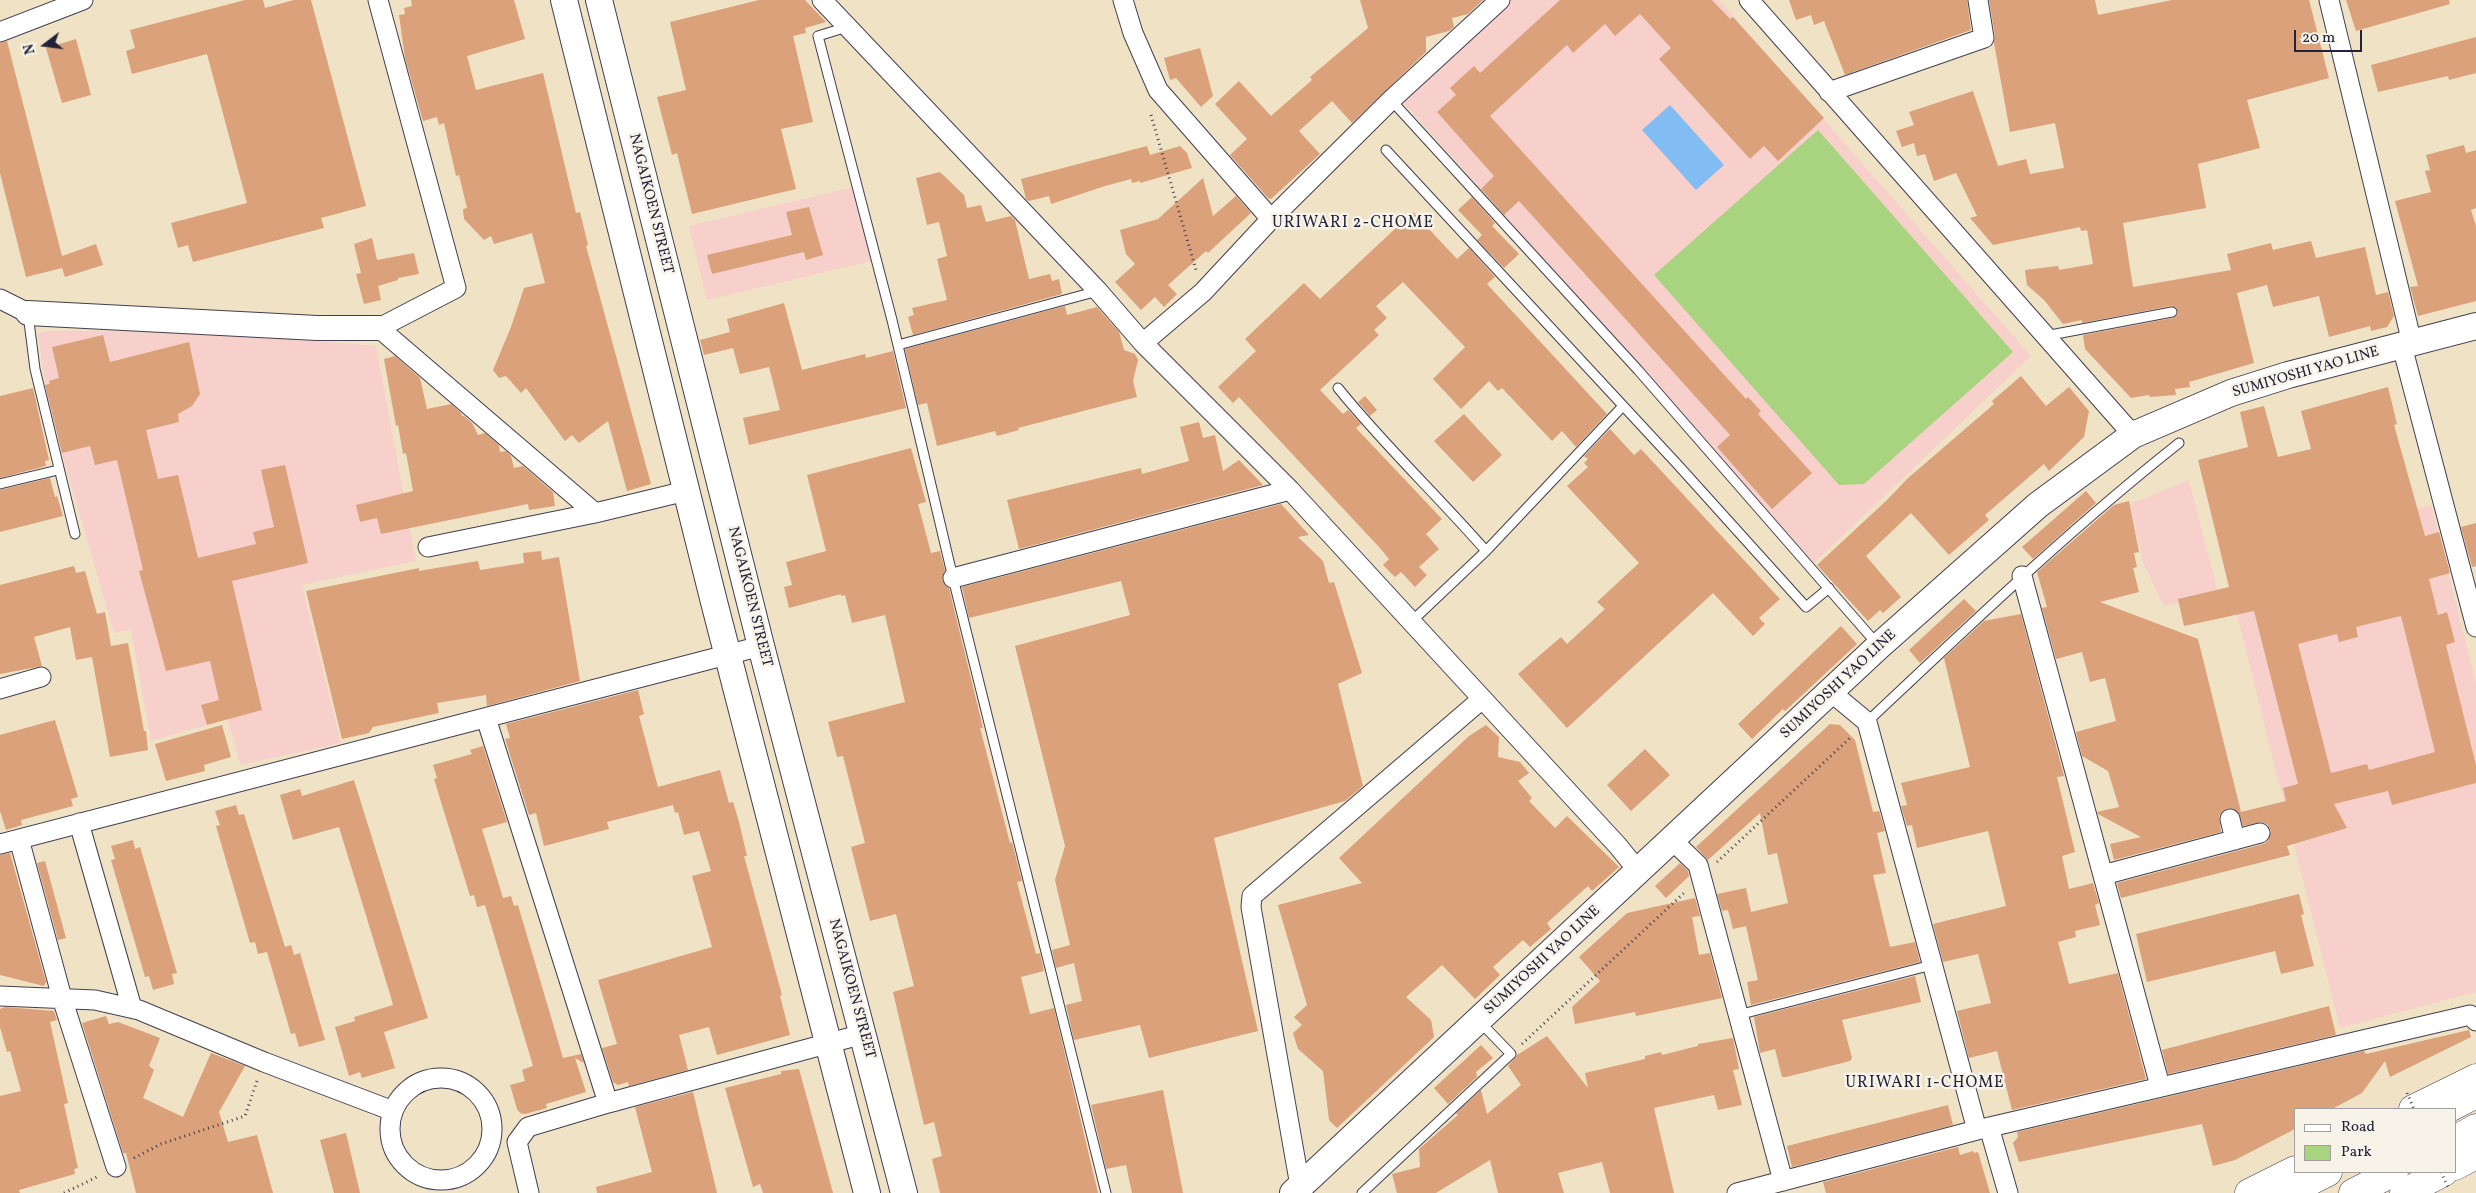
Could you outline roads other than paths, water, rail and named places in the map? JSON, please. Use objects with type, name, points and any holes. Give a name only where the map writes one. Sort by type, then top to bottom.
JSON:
[{"type":"highway","points":[[2412,1104],[2476,1078]]},
{"type":"highway","points":[[2450,1108],[2476,1094]]},
{"type":"highway","points":[[2456,1139],[2476,1128]]},
{"type":"highway","points":[[2456,1168],[2476,1155]]},
{"type":"highway","points":[[2248,1193],[2294,1170]]},
{"type":"highway","points":[[2287,1193],[2326,1173]]},
{"type":"highway","points":[[2353,1193],[2392,1173]]},
{"type":"highway","points":[[2404,1193],[2447,1174]]},
{"type":"main road","points":[[564,0],[686,491],[867,1193]]},
{"type":"main road","name":"NAGAIKOEN STREET","points":[[599,0],[761,646],[904,1193]]},
{"type":"main road","name":"SUMIYOSHI YAO LINE","points":[[1296,1190],[1832,693],[1879,646],[2038,505],[2132,435],[2231,393],[2288,375],[2476,326]]},
{"type":"street","points":[[0,32],[83,0]]},
{"type":"street","points":[[0,300],[28,314],[317,328],[379,328],[456,288],[378,0]]},
{"type":"street","points":[[822,0],[1098,291],[1143,343],[1290,490],[1618,846],[1639,872]]},
{"type":"street","points":[[1123,0],[1133,33],[1158,90],[1271,219]]},
{"type":"street","points":[[1143,343],[1203,292],[1271,219],[1391,100],[1500,0]]},
{"type":"street","points":[[1749,0],[2132,435]]},
{"type":"street","points":[[1829,92],[1984,38],[1978,0]]},
{"type":"street","points":[[2329,0],[2407,344],[2476,627]]},
{"type":"street","points":[[379,328],[595,513]]},
{"type":"street","points":[[953,578],[1290,490]]},
{"type":"street","points":[[428,547],[595,513],[686,491]]},
{"type":"street","points":[[2022,576],[2160,1086]]},
{"type":"street","points":[[0,844],[761,646]]},
{"type":"street","points":[[0,689],[41,677]]},
{"type":"street","points":[[1832,693],[1867,722],[1932,966],[1983,1128],[2008,1193]]},
{"type":"street","points":[[1296,1190],[1251,907],[1252,896],[1482,699]]},
{"type":"street","points":[[486,718],[608,1103]]},
{"type":"street","points":[[2230,819],[2235,840]]},
{"type":"street","points":[[79,823],[132,1008]]},
{"type":"street","points":[[2103,875],[2260,833]]},
{"type":"street","points":[[19,839],[62,998],[116,1168]]},
{"type":"street","points":[[1673,841],[1698,865],[1783,1181]]},
{"type":"street","points":[[0,996],[95,1000],[132,1008],[264,1062],[393,1111]]},
{"type":"street","points":[[1736,1193],[1983,1128],[2160,1086],[2470,1015],[2476,1021]]},
{"type":"street","points":[[490,1143],[516,1142],[528,1127],[608,1103],[863,1034]]},
{"type":"street","points":[[432,1079],[456,1080],[473,1089],[485,1104],[492,1125],[490,1143],[482,1160],[462,1176],[443,1180],[430,1179],[412,1172],[401,1161],[392,1144],[390,1134],[393,1111],[402,1096],[419,1083],[432,1079]]},
{"type":"street","points":[[516,1142],[530,1193]]},
{"type":"lane","points":[[847,27],[818,36],[898,344],[953,578],[1106,1193]]},
{"type":"lane","points":[[1391,100],[1638,370],[1879,646]]},
{"type":"lane","points":[[1386,150],[1806,607],[1829,588]]},
{"type":"lane","points":[[898,344],[1098,291]]},
{"type":"lane","points":[[2045,336],[2172,312]]},
{"type":"lane","points":[[28,314],[35,369],[75,534]]},
{"type":"lane","points":[[1338,388],[1371,429],[1443,502],[1486,551]]},
{"type":"lane","points":[[1411,622],[1486,551],[1622,407]]},
{"type":"lane","points":[[1867,722],[2022,576],[2116,493],[2179,443]]},
{"type":"lane","points":[[0,484],[58,470]]},
{"type":"lane","points":[[1738,1015],[1932,966]]},
{"type":"lane","points":[[1362,1193],[1511,1054],[1479,1020]]},
{"type":"water","points":[[1670,105],[1724,165],[1696,190],[1642,130]]},
{"type":"district","name":"URIWARI 2-CHOME","points":[[1353,224]]},
{"type":"district","name":"URIWARI 1-CHOME","points":[[1925,1084]]}]
